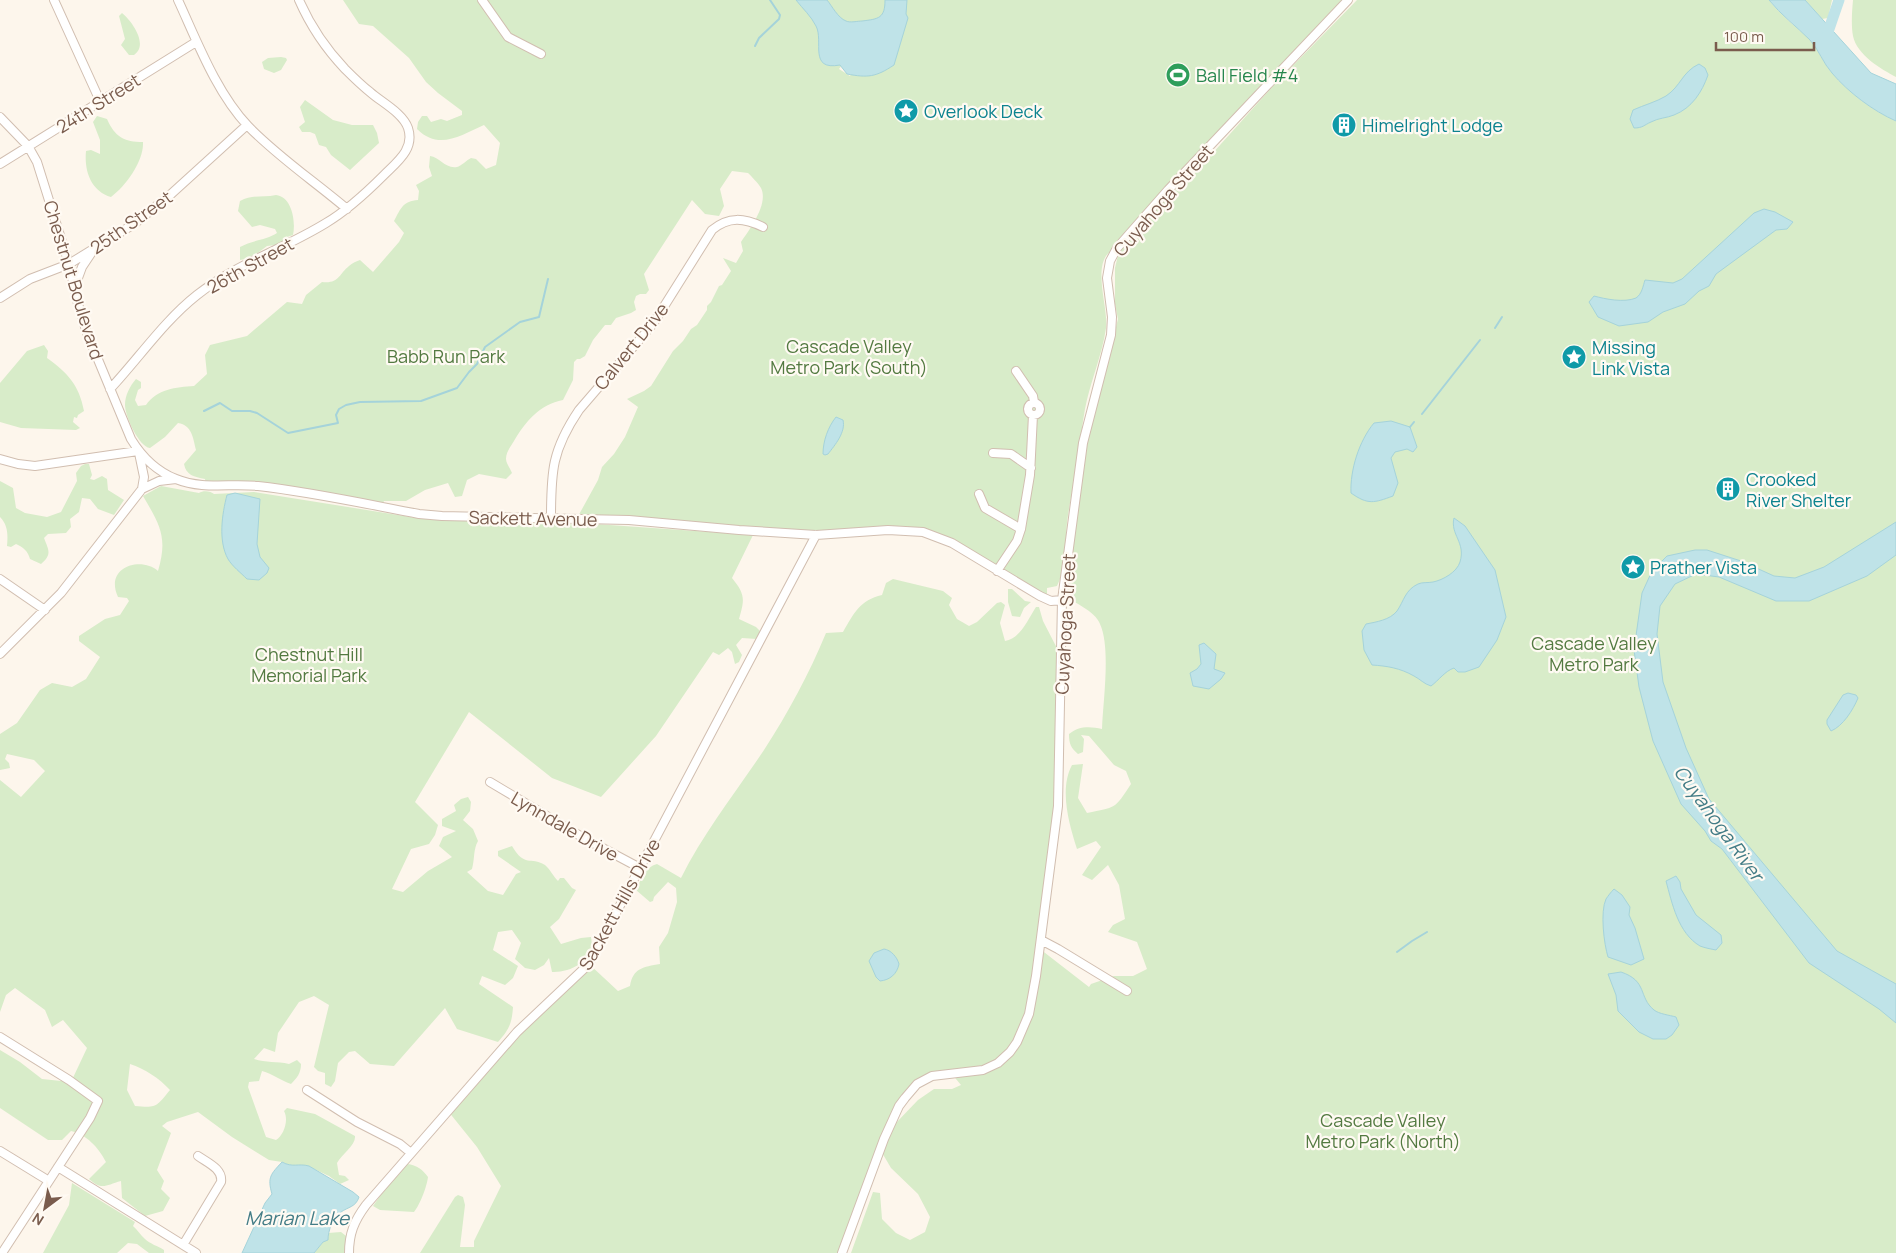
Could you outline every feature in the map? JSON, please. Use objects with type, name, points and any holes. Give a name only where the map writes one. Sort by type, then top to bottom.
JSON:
[{"type":"street","points":[[54,0],[100,102]]},
{"type":"street","points":[[178,0],[196,42],[216,80],[247,125],[280,155],[347,209]]},
{"type":"street","name":"26th Street","points":[[110,389],[167,324],[197,295],[229,273],[309,233],[347,209],[408,149],[410,138],[405,123],[341,64],[318,34],[298,0]]},
{"type":"street","points":[[482,0],[508,37],[541,54]]},
{"type":"street","name":"Cuyahoga Street","points":[[842,1253],[884,1139],[899,1106],[917,1084],[932,1076],[990,1067],[1004,1058],[1017,1042],[1027,1019],[1033,998],[1059,786],[1062,600],[1083,443],[1111,335],[1112,317],[1107,278],[1110,261],[1117,248],[1168,190],[1348,0]]},
{"type":"street","name":"24th Street","points":[[0,164],[196,42]]},
{"type":"street","name":"Chestnut Boulevard","points":[[0,117],[28,146],[38,162],[69,264],[87,333],[122,422],[138,451]]},
{"type":"street","name":"25th Street","points":[[0,298],[30,278],[69,264],[128,228],[158,206],[247,125]]},
{"type":"street","name":"Calvert Drive","points":[[551,518],[552,477],[556,451],[578,410],[653,324],[712,230],[727,221],[738,219],[763,227]]},
{"type":"street","points":[[74,288],[82,266],[94,250]]},
{"type":"street","points":[[997,571],[1017,541],[1021,529],[1031,468],[1033,415],[1027,409],[1028,405],[1034,402],[1033,396],[1016,370]]},
{"type":"street","points":[[0,459],[35,466],[138,451],[144,477],[142,489]]},
{"type":"street","name":"Sackett Avenue","points":[[138,451],[155,467],[177,480],[203,485],[257,486],[420,514],[504,518],[629,520],[816,535],[883,530],[923,532],[952,543],[1047,600],[1062,600]]},
{"type":"street","points":[[994,453],[1011,454],[1031,468]]},
{"type":"street","points":[[0,654],[61,593],[142,489],[159,481],[177,480]]},
{"type":"street","points":[[979,494],[985,508],[1021,529]]},
{"type":"street","name":"Sackett Hills Drive","points":[[349,1253],[350,1234],[359,1214],[515,1034],[589,964],[816,535]]},
{"type":"street","points":[[0,579],[45,610]]},
{"type":"street","name":"Lynndale Drive","points":[[490,782],[579,836],[640,868]]},
{"type":"street","points":[[1041,940],[1127,991]]},
{"type":"street","points":[[0,1037],[82,1089],[96,1099],[97,1105],[2,1253]]},
{"type":"street","points":[[307,1090],[357,1122],[400,1144],[411,1153]]},
{"type":"street","points":[[0,1151],[49,1181]]},
{"type":"street","points":[[183,1244],[221,1182],[222,1177],[219,1171],[198,1156]]},
{"type":"street","points":[[58,1167],[196,1253]]},
{"type":"green space","points":[[343,0],[816,0],[850,54],[839,69],[850,76],[873,21],[841,27],[821,0],[1343,0],[1257,92],[1117,248],[1108,253],[1103,261],[1102,283],[1106,328],[1084,415],[1067,522],[1062,571],[1057,586],[1047,588],[1047,599],[987,564],[923,532],[816,535],[576,520],[598,480],[602,467],[614,454],[625,437],[638,407],[627,399],[651,386],[673,351],[691,329],[697,325],[719,286],[722,285],[731,271],[723,258],[736,263],[743,251],[741,242],[757,217],[763,194],[757,182],[748,173],[732,171],[720,189],[724,206],[719,216],[705,214],[692,200],[644,274],[649,290],[646,294],[636,296],[634,302],[636,310],[616,318],[611,325],[605,325],[593,340],[585,356],[574,362],[573,380],[563,400],[547,405],[540,410],[518,434],[507,454],[506,461],[512,473],[506,479],[479,474],[467,480],[462,496],[455,497],[448,483],[425,490],[406,501],[384,501],[381,507],[295,492],[206,486],[205,479],[191,475],[185,468],[184,464],[196,450],[189,429],[183,424],[178,423],[165,437],[150,448],[141,442],[133,430],[125,405],[127,394],[136,379],[141,382],[141,388],[138,390],[135,400],[138,406],[146,405],[161,392],[180,387],[194,386],[207,374],[205,355],[210,345],[247,336],[287,302],[302,304],[306,295],[322,282],[335,280],[349,266],[360,260],[373,272],[399,242],[404,233],[394,221],[406,204],[418,200],[419,191],[416,185],[432,176],[429,167],[430,156],[453,167],[459,166],[471,158],[476,159],[486,169],[496,165],[500,143],[484,125],[450,139],[442,140],[425,136],[417,129],[418,122],[422,116],[427,116],[431,122],[441,119],[447,121],[462,115],[462,111],[426,82],[409,58],[373,26],[359,24]]},
{"type":"green space","points":[[1357,0],[1769,0],[1810,40],[1838,80],[1861,100],[1896,121],[1896,1253],[851,1253],[873,1192],[880,1193],[882,1219],[896,1233],[910,1240],[925,1232],[930,1217],[918,1194],[891,1168],[881,1151],[895,1124],[918,1100],[934,1089],[952,1089],[961,1085],[951,1073],[941,1074],[924,1080],[902,1101],[876,1159],[842,1253],[420,1253],[458,1195],[463,1197],[465,1205],[460,1247],[474,1247],[474,1241],[501,1186],[477,1147],[448,1111],[517,1032],[589,964],[618,991],[630,986],[631,980],[640,969],[660,964],[659,947],[668,933],[677,902],[676,888],[668,882],[654,897],[653,901],[650,902],[636,890],[644,874],[649,868],[657,864],[681,878],[710,828],[781,722],[805,678],[826,633],[843,632],[858,608],[868,600],[882,595],[886,583],[893,579],[943,591],[952,598],[949,605],[957,619],[969,626],[977,622],[997,603],[1001,602],[1005,605],[1000,623],[1005,641],[1020,632],[1036,607],[1039,607],[1043,621],[1061,656],[1059,786],[1040,949],[1089,987],[1091,984],[1114,976],[1133,976],[1147,969],[1137,942],[1108,932],[1113,925],[1125,919],[1119,885],[1108,865],[1092,880],[1082,875],[1101,847],[1096,841],[1077,849],[1068,818],[1066,796],[1068,774],[1072,765],[1083,764],[1078,798],[1087,813],[1114,806],[1131,784],[1126,771],[1114,765],[1089,736],[1081,735],[1084,739],[1083,752],[1078,754],[1070,743],[1069,734],[1076,729],[1089,727],[1102,729],[1106,660],[1103,634],[1097,619],[1084,607],[1063,596],[1083,443],[1086,440],[1087,419],[1106,354],[1109,354],[1118,319],[1115,304],[1115,268],[1119,251],[1140,224],[1176,188],[1193,175],[1274,85]]},
{"type":"green space","points":[[1805,0],[1832,0],[1828,18],[1822,19]]},
{"type":"green space","points":[[1853,0],[1896,0],[1896,77],[1870,61],[1855,43],[1852,27]]},
{"type":"green space","points":[[122,13],[134,27],[139,39],[140,45],[134,55],[129,55],[121,45],[125,39],[119,16]]},
{"type":"green space","points":[[281,57],[287,60],[281,70],[274,73],[264,69],[262,62],[268,58]]},
{"type":"green space","points":[[305,100],[333,120],[352,125],[373,125],[379,143],[350,170],[331,155],[326,147],[319,145],[315,134],[302,132],[299,127],[305,122],[300,107]]},
{"type":"green space","points":[[97,116],[107,119],[113,130],[121,137],[130,141],[143,142],[141,157],[133,172],[128,180],[111,197],[98,190],[90,179],[86,166],[86,151],[91,150],[100,154],[100,140],[93,122]]},
{"type":"green space","points":[[276,195],[286,200],[292,210],[293,235],[287,237],[285,244],[267,246],[251,258],[240,260],[240,247],[277,233],[275,229],[260,225],[252,227],[238,211],[240,201],[253,197]]},
{"type":"green space","points":[[44,345],[48,351],[47,358],[72,380],[79,394],[84,411],[77,418],[74,417],[73,422],[80,428],[76,430],[21,428],[0,422],[0,383],[27,351]]},
{"type":"green space","points":[[85,464],[89,464],[92,475],[90,479],[94,480],[102,476],[107,479],[108,490],[124,500],[114,515],[98,509],[90,499],[82,498],[79,512],[70,519],[71,527],[66,533],[48,534],[44,538],[49,552],[47,558],[41,564],[30,559],[27,552],[19,545],[7,546],[7,530],[5,523],[0,517],[0,481],[13,488],[16,508],[25,513],[47,517],[61,512],[77,481],[76,473]]},
{"type":"green space","name":"Chestnut Hill Memorial Park","points":[[161,486],[199,493],[207,491],[214,494],[254,492],[423,519],[581,523],[753,535],[732,578],[743,597],[739,619],[760,631],[757,639],[742,638],[736,645],[742,655],[739,662],[735,664],[732,652],[728,648],[719,655],[713,652],[656,736],[601,797],[552,778],[469,712],[415,802],[438,825],[435,835],[429,844],[411,849],[392,889],[403,892],[428,871],[452,857],[439,846],[443,837],[456,831],[442,826],[442,819],[456,811],[454,805],[461,799],[468,797],[471,802],[470,811],[463,820],[473,829],[478,841],[472,869],[467,872],[488,891],[503,895],[516,874],[521,872],[498,856],[498,851],[512,846],[524,859],[545,865],[558,881],[560,878],[564,878],[576,890],[559,919],[550,927],[561,944],[591,937],[592,945],[590,952],[580,964],[559,972],[552,972],[549,958],[544,965],[535,970],[525,968],[515,959],[521,943],[512,930],[498,932],[493,950],[518,966],[513,978],[505,985],[482,976],[479,984],[513,1007],[509,1026],[498,1042],[457,1029],[445,1008],[394,1066],[370,1064],[355,1051],[349,1052],[338,1063],[335,1081],[331,1087],[325,1084],[325,1073],[318,1071],[314,1067],[329,1005],[314,996],[299,1002],[278,1033],[275,1052],[264,1048],[254,1059],[289,1064],[297,1060],[301,1064],[295,1080],[291,1084],[262,1071],[259,1081],[249,1082],[248,1087],[266,1137],[276,1140],[279,1138],[285,1127],[284,1111],[287,1108],[315,1114],[355,1136],[353,1143],[337,1163],[339,1175],[345,1176],[349,1180],[340,1184],[314,1169],[290,1166],[282,1162],[269,1160],[232,1137],[198,1112],[167,1122],[162,1126],[171,1133],[157,1170],[164,1181],[161,1189],[170,1198],[163,1211],[145,1216],[122,1198],[121,1181],[101,1186],[89,1179],[106,1162],[100,1152],[87,1138],[71,1131],[62,1140],[48,1140],[0,1108],[0,1050],[42,1079],[71,1082],[87,1048],[63,1020],[52,1027],[45,1010],[15,988],[6,995],[0,1012],[0,780],[21,797],[45,771],[34,760],[7,754],[5,759],[9,763],[10,768],[0,770],[0,734],[17,723],[40,690],[52,683],[72,687],[86,679],[100,657],[79,641],[79,636],[105,619],[120,615],[129,601],[127,598],[118,597],[115,587],[116,578],[120,572],[126,567],[134,565],[151,567],[158,571],[162,549],[161,532],[143,496]],"holes":[[[130,1064],[156,1078],[170,1090],[156,1105],[148,1107],[135,1106],[127,1090]]]},
{"type":"green space","points":[[1008,589],[1012,589],[1025,601],[1031,602],[1024,608],[1020,617],[1012,616],[1008,602]]},
{"type":"green space","points":[[407,1164],[419,1168],[428,1177],[419,1205],[414,1212],[380,1210],[373,1206],[392,1179]]},
{"type":"green space","points":[[72,1183],[135,1222],[133,1226],[142,1236],[164,1250],[164,1253],[149,1253],[137,1244],[128,1243],[117,1253],[43,1253],[69,1205]]},
{"type":"green space","points":[[341,1232],[350,1239],[349,1253],[314,1253],[323,1242],[328,1240],[328,1233]]},
{"type":"water","points":[[796,0],[827,0],[840,17],[852,22],[880,16],[884,11],[885,0],[907,0],[906,14],[908,18],[894,65],[872,76],[861,76],[847,74],[840,65],[830,66],[824,64],[820,59],[816,26]]},
{"type":"water","points":[[1769,0],[1805,0],[1871,73],[1896,84],[1896,121],[1861,100],[1838,80],[1810,40]]},
{"type":"water","points":[[1699,64],[1705,68],[1708,75],[1703,87],[1691,104],[1674,115],[1634,128],[1630,119],[1633,110],[1666,96],[1693,67]]},
{"type":"water","points":[[1764,209],[1775,212],[1793,222],[1787,229],[1776,230],[1716,274],[1709,286],[1699,291],[1685,304],[1663,312],[1648,322],[1619,326],[1598,317],[1589,302],[1594,296],[1620,300],[1636,298],[1641,292],[1645,280],[1673,283],[1682,279],[1754,213]]},
{"type":"water","points":[[836,417],[843,420],[843,429],[837,442],[828,454],[825,455],[823,454],[823,449],[826,434]]},
{"type":"water","points":[[1391,421],[1410,427],[1417,447],[1413,452],[1407,449],[1395,452],[1391,458],[1398,483],[1393,496],[1371,502],[1362,500],[1351,493],[1356,456],[1364,438],[1374,423]]},
{"type":"water","points":[[235,493],[260,499],[257,544],[260,557],[269,568],[267,573],[259,580],[247,579],[232,564],[225,552],[222,536],[224,510],[227,495]]},
{"type":"water","points":[[1454,518],[1465,526],[1495,570],[1506,617],[1497,640],[1479,667],[1465,672],[1458,672],[1454,668],[1451,669],[1431,686],[1404,671],[1372,665],[1364,650],[1362,631],[1366,624],[1391,617],[1414,586],[1441,579],[1456,569],[1460,562],[1461,549],[1454,529]]},
{"type":"water","name":"Cuyahoga River","points":[[1896,522],[1896,555],[1867,576],[1809,601],[1776,601],[1719,577],[1696,574],[1675,584],[1660,606],[1657,634],[1663,682],[1686,748],[1709,799],[1837,951],[1896,984],[1896,1023],[1879,1009],[1809,963],[1722,849],[1711,841],[1705,831],[1681,804],[1653,741],[1639,687],[1634,650],[1642,593],[1652,571],[1667,556],[1695,550],[1707,550],[1741,561],[1774,576],[1795,578],[1824,567]]},
{"type":"water","points":[[1204,643],[1216,654],[1214,669],[1225,673],[1209,689],[1193,686],[1190,673],[1201,664],[1199,645]]},
{"type":"water","points":[[1848,693],[1856,695],[1858,698],[1847,717],[1831,731],[1827,720],[1843,695]]},
{"type":"water","points":[[1676,876],[1696,915],[1721,935],[1722,943],[1716,950],[1700,946],[1692,940],[1681,926],[1666,881]]},
{"type":"water","points":[[1614,889],[1622,895],[1630,907],[1629,915],[1644,959],[1631,965],[1608,957],[1603,928],[1603,912],[1606,899]]},
{"type":"water","points":[[884,949],[893,954],[899,964],[897,971],[892,976],[880,981],[876,977],[869,961],[874,953]]},
{"type":"water","points":[[1621,972],[1635,980],[1649,1005],[1654,1010],[1676,1017],[1679,1025],[1672,1035],[1666,1039],[1653,1039],[1639,1032],[1618,1011],[1616,995],[1608,974]]},
{"type":"water","name":"Marian Lake","points":[[282,1162],[289,1165],[309,1166],[353,1192],[359,1197],[358,1200],[354,1205],[341,1212],[333,1221],[328,1240],[323,1242],[314,1253],[242,1253],[265,1203],[272,1194],[271,1176]]},
{"type":"waterway","points":[[755,46],[759,38],[779,19],[780,15],[770,0]]},
{"type":"waterway","points":[[1828,32],[1839,0]]},
{"type":"waterway","points":[[204,411],[220,403],[232,411],[257,413],[288,433],[338,423],[336,415],[339,409],[346,405],[360,402],[421,401],[457,388],[477,364],[485,347],[520,322],[539,317],[548,279]]},
{"type":"waterway","points":[[1495,328],[1502,317]]},
{"type":"waterway","points":[[1422,414],[1480,340]]},
{"type":"waterway","points":[[1410,427],[1414,422]]},
{"type":"waterway","points":[[1397,952],[1427,932]]},
{"type":"place","name":"Ball Field #4","points":[[1178,75]]},
{"type":"place","name":"Overlook Deck","points":[[906,111]]},
{"type":"place","name":"Himelright Lodge","points":[[1344,125]]},
{"type":"place","name":"Missing Link Vista","points":[[1574,357]]},
{"type":"place","name":"Crooked River Shelter","points":[[1728,489]]},
{"type":"place","name":"Prather Vista","points":[[1633,567]]},
{"type":"park label","name":"Babb Run Park","points":[[446,356]]},
{"type":"park label","name":"Cascade Valley Metro Park (South)","points":[[849,356]]},
{"type":"park label","name":"Cascade Valley Metro Park","points":[[1594,653]]},
{"type":"park label","name":"Cascade Valley Metro Park (North)","points":[[1383,1130]]}]
